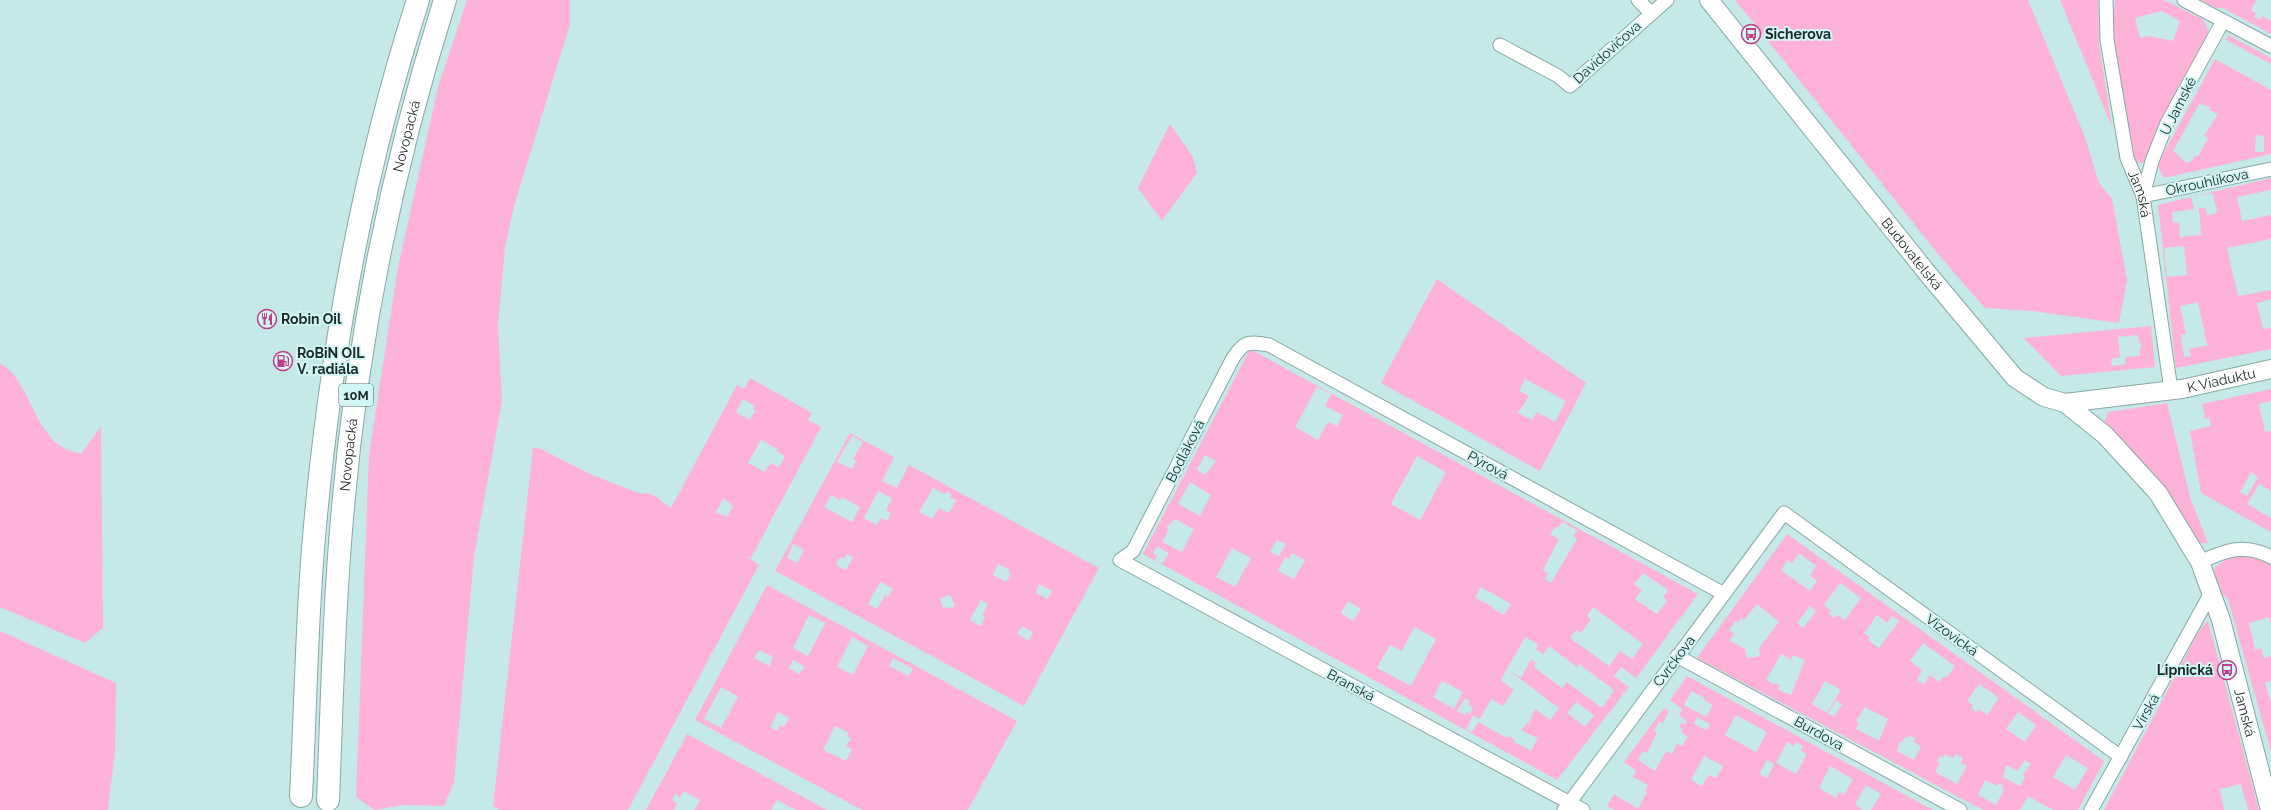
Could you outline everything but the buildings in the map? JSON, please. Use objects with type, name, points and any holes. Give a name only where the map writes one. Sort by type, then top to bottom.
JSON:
[{"type":"highway","name":"Novopacká","points":[[302,796],[316,506],[331,384],[352,256],[374,156],[403,46],[418,0]]},
{"type":"highway","name":"Novopacká","points":[[328,800],[336,613],[342,522],[357,383],[378,262],[400,160],[426,61],[445,0]]},
{"type":"street","name":"Davidovičova","points":[[1638,0],[1650,13]]},
{"type":"street","name":"Davidovičova","points":[[1500,45],[1558,76],[1570,86],[1650,13],[1667,0]]},
{"type":"street","name":"Budovatelská","points":[[1709,0],[1928,274],[2015,378],[2044,397],[2065,403],[2171,390]]},
{"type":"street","name":"Jamská","points":[[2106,0],[2107,40],[2127,158],[2143,196],[2171,390]]},
{"type":"street","points":[[2184,0],[2271,46]]},
{"type":"street","name":"U Jamské","points":[[2143,196],[2152,161],[2167,123],[2223,21]]},
{"type":"street","name":"Okrouhlíkova","points":[[2143,196],[2271,169]]},
{"type":"street","name":"Bodláková","points":[[1120,560],[1133,551],[1233,358],[1241,346],[1250,342]]},
{"type":"street","name":"Pýrová","points":[[1250,342],[1269,345],[1724,594]]},
{"type":"street","name":"K Viaduktu","points":[[2171,390],[2271,369]]},
{"type":"street","points":[[2065,403],[2105,435],[2158,493],[2200,562],[2211,592]]},
{"type":"street","name":"Cvrčkova","points":[[1566,806],[1784,513]]},
{"type":"street","name":"Vizovická","points":[[1784,513],[2121,757]]},
{"type":"street","points":[[2200,562],[2232,548],[2251,550],[2271,557]]},
{"type":"street","name":"Branská","points":[[1120,560],[1566,806],[1583,810]]},
{"type":"street","name":"Jamská","points":[[2211,592],[2221,620],[2270,810]]},
{"type":"street","name":"Vírská","points":[[2091,810],[2211,592]]},
{"type":"street","name":"Burdova","points":[[1677,656],[1960,810]]},
{"type":"shaded area","points":[[467,0],[570,0],[570,24],[514,206],[505,248],[498,325],[502,401],[474,556],[454,782],[444,806],[403,805],[374,810],[356,797],[369,454],[398,267],[438,87]]},
{"type":"shaded area","points":[[1735,0],[2028,0],[2085,137],[2099,183],[2112,199],[2127,280],[2119,323],[2032,311],[1985,308],[1942,259]]},
{"type":"shaded area","points":[[2060,0],[2098,0],[2099,45],[2112,127]]},
{"type":"shaded area","points":[[2115,0],[2164,0],[2202,19],[2207,26],[2208,32],[2145,163],[2134,162],[2112,35]],"holes":[[[2162,11],[2180,21],[2173,41],[2150,36],[2140,38],[2135,18]]]},
{"type":"shaded area","points":[[2201,0],[2257,0],[2251,10],[2256,13],[2254,17],[2260,20],[2262,16],[2271,21],[2271,34],[2223,8],[2216,8]]},
{"type":"shaded area","points":[[2228,35],[2271,58],[2271,64],[2226,40]]},
{"type":"shaded area","points":[[2215,59],[2271,90],[2271,154],[2164,178],[2157,165]],"holes":[[[2199,104],[2211,107],[2209,110],[2218,114],[2204,136],[2208,138],[2198,157],[2194,156],[2192,161],[2187,163],[2173,151]],[[2256,135],[2264,136],[2264,152],[2255,152]]]},
{"type":"shaded area","points":[[1170,124],[1193,157],[1197,173],[1162,221],[1138,188]]},
{"type":"shaded area","points":[[2271,178],[2271,190],[2237,197],[2242,221],[2271,215],[2271,239],[2227,248],[2238,296],[2271,290],[2271,299],[2257,303],[2263,329],[2271,328],[2271,349],[2176,368],[2158,205],[2191,197],[2194,209],[2172,212],[2173,223],[2179,222],[2180,237],[2201,235],[2199,208],[2205,208],[2207,215],[2217,213],[2213,193],[2193,197]],"holes":[[[2184,246],[2187,275],[2167,277],[2164,248]],[[2198,302],[2204,330],[2207,330],[2204,331],[2207,344],[2210,345],[2189,349],[2191,356],[2184,357],[2181,335],[2186,334],[2180,306]]]},
{"type":"shaded area","points":[[1437,279],[1586,383],[1540,471],[1381,383]],"holes":[[[1525,379],[1566,401],[1555,422],[1537,412],[1532,420],[1518,413],[1529,396],[1519,391]]]},
{"type":"shaded area","points":[[2151,326],[2155,367],[2061,376],[2024,338]],"holes":[[[2138,335],[2139,342],[2142,346],[2140,349],[2140,356],[2125,357],[2126,364],[2112,366],[2111,359],[2120,357],[2118,337]]]},
{"type":"shaded area","points":[[1250,349],[1698,594],[1636,678],[1621,667],[1614,676],[1629,687],[1557,780],[1143,554]],"holes":[[[1317,387],[1331,394],[1325,406],[1343,415],[1337,426],[1328,422],[1318,440],[1295,427]],[[1205,455],[1216,461],[1205,475],[1197,470]],[[1417,456],[1446,472],[1420,520],[1391,504]],[[1190,482],[1211,495],[1200,516],[1178,504]],[[1175,519],[1194,529],[1182,552],[1162,542],[1169,529],[1166,528]],[[1562,522],[1577,530],[1573,537],[1577,539],[1551,583],[1545,579],[1548,573],[1543,570],[1559,539],[1550,534],[1555,527],[1558,528]],[[1277,540],[1286,544],[1279,556],[1270,552]],[[1157,546],[1169,553],[1162,564],[1155,560],[1157,556],[1153,553]],[[1232,548],[1251,558],[1235,587],[1216,577]],[[1292,553],[1305,560],[1294,579],[1278,571],[1285,557],[1289,559]],[[1643,573],[1668,590],[1663,597],[1667,601],[1657,614],[1635,599],[1642,590],[1634,584]],[[1481,587],[1511,604],[1504,615],[1492,608],[1492,606],[1475,598]],[[1348,601],[1361,609],[1353,621],[1341,613]],[[1593,607],[1643,644],[1632,659],[1620,651],[1609,666],[1570,638],[1576,630],[1581,633],[1591,619],[1587,616]],[[1414,627],[1436,639],[1411,686],[1377,668],[1390,645],[1402,651]],[[1525,637],[1538,644],[1536,649],[1543,654],[1549,646],[1577,667],[1579,664],[1614,690],[1602,708],[1567,682],[1562,688],[1534,667],[1536,663],[1531,659],[1521,678],[1507,669]],[[1507,669],[1559,708],[1550,720],[1535,709],[1530,720],[1521,730],[1538,738],[1531,751],[1514,742],[1515,740],[1508,736],[1507,738],[1478,722],[1472,732],[1466,729],[1473,715],[1480,719],[1491,699],[1503,706],[1514,690],[1501,680]],[[1442,681],[1463,692],[1454,709],[1433,697]],[[1465,698],[1470,701],[1468,704],[1473,708],[1470,714],[1467,712],[1465,715],[1457,711]],[[1576,702],[1594,715],[1585,727],[1567,713]]]},
{"type":"shaded area","points":[[0,363],[10,371],[19,382],[45,430],[53,440],[64,448],[81,454],[101,426],[103,628],[85,643],[0,607]]},
{"type":"shaded area","points":[[750,378],[812,413],[808,420],[821,427],[751,558],[745,555],[759,565],[628,810],[499,810],[493,806],[533,448],[539,448],[592,475],[641,494],[648,493],[655,496],[671,508],[737,385],[744,389]],"holes":[[[743,399],[755,406],[753,409],[755,410],[750,420],[736,412]],[[761,440],[778,449],[776,451],[785,456],[779,467],[770,463],[765,472],[748,463]],[[723,498],[733,506],[727,517],[716,512]]]},
{"type":"shaded area","points":[[2271,389],[2271,401],[2259,404],[2265,432],[2271,431],[2271,491],[2259,484],[2247,504],[2271,518],[2271,532],[2201,493],[2190,431],[2211,426],[2209,418],[2205,419],[2202,404]],"holes":[[[2251,472],[2258,477],[2247,496],[2240,492]]]},
{"type":"shaded area","points":[[2167,403],[2190,497],[2208,543],[2196,543],[2176,511],[2143,465],[2118,436],[2104,423],[2108,412]]},
{"type":"shaded area","points":[[850,433],[894,457],[882,481],[897,488],[909,465],[1099,568],[1024,706],[775,571]],"holes":[[[852,436],[863,442],[853,459],[856,461],[852,469],[837,462]],[[933,488],[945,494],[947,491],[951,494],[950,497],[956,501],[949,513],[939,508],[932,519],[919,512]],[[878,491],[892,498],[886,510],[891,513],[887,521],[881,518],[877,525],[864,518]],[[831,495],[840,500],[842,497],[860,507],[852,522],[824,507]],[[793,544],[804,550],[797,563],[787,558]],[[847,554],[853,557],[846,570],[836,565],[840,557],[844,559]],[[998,564],[1010,570],[1008,573],[1011,574],[1006,582],[993,575]],[[880,582],[893,589],[888,597],[885,595],[877,609],[868,604]],[[1039,584],[1052,591],[1048,599],[1036,593]],[[950,595],[955,607],[943,608],[940,598]],[[981,600],[988,604],[982,615],[985,617],[980,626],[970,620]],[[1022,626],[1033,632],[1029,641],[1017,634]]]},
{"type":"shaded area","points":[[1787,534],[2104,761],[2078,810],[2053,810],[2028,796],[2020,810],[1983,810],[1697,658]],"holes":[[[1799,553],[1816,566],[1810,576],[1817,581],[1810,591],[1781,570],[1788,560],[1792,563]],[[1840,583],[1861,598],[1845,620],[1837,615],[1834,618],[1829,614],[1831,611],[1824,605]],[[1757,604],[1779,622],[1759,648],[1760,656],[1747,658],[1745,649],[1729,640],[1734,634],[1729,630],[1736,621],[1738,622],[1741,618],[1744,620]],[[1810,606],[1816,611],[1803,628],[1797,623]],[[1877,615],[1887,623],[1892,616],[1899,621],[1879,648],[1868,640],[1870,637],[1864,633]],[[1923,643],[1955,666],[1946,678],[1944,676],[1939,682],[1930,675],[1924,685],[1917,680],[1922,670],[1910,661]],[[1781,654],[1791,660],[1793,655],[1805,660],[1791,695],[1778,690],[1780,685],[1775,683],[1774,685],[1766,680]],[[1825,681],[1841,690],[1827,713],[1812,704]],[[1979,684],[1999,698],[1987,715],[1979,709],[1976,712],[1971,708],[1973,705],[1967,701]],[[1836,700],[1842,704],[1834,717],[1828,713]],[[1865,707],[1888,719],[1879,741],[1856,729],[1859,723],[1856,721]],[[2018,712],[2036,725],[2025,742],[2006,729]],[[1910,735],[1915,738],[1913,741],[1921,747],[1914,760],[1897,751],[1900,741],[1902,742],[1905,737],[1908,738]],[[1945,754],[1953,758],[1956,754],[1963,758],[1961,763],[1967,766],[1957,784],[1935,772],[1940,763],[1937,762],[1940,756],[1943,757]],[[2066,755],[2088,768],[2075,790],[2053,777]],[[2025,760],[2031,764],[2023,775],[2025,777],[2020,786],[2003,777],[2006,765],[2017,771]],[[1985,780],[1997,786],[1999,783],[2003,785],[2002,789],[2004,790],[1996,805],[1978,795]]]},
{"type":"shaded area","points":[[2243,555],[2257,558],[2271,565],[2271,624],[2269,617],[2249,623],[2255,650],[2261,648],[2264,658],[2271,656],[2271,681],[2265,683],[2271,703],[2271,752],[2228,599],[2220,591],[2213,577],[2214,571],[2218,565],[2224,561]]},
{"type":"shaded area","points":[[767,585],[1017,721],[968,810],[862,810],[695,720]],"holes":[[[809,615],[825,623],[808,656],[793,648]],[[852,637],[868,646],[853,675],[837,667]],[[759,650],[773,657],[769,666],[754,658]],[[893,658],[913,669],[909,676],[889,666]],[[793,660],[804,666],[800,674],[789,668]],[[721,687],[738,697],[721,728],[704,719]],[[778,712],[789,718],[784,727],[780,725],[776,731],[770,727]],[[835,726],[849,733],[847,736],[851,738],[846,746],[852,749],[846,761],[823,750]]]},
{"type":"shaded area","points":[[2208,621],[2259,810],[2248,810],[2241,784],[2220,789],[2224,810],[2104,810],[2200,629]]},
{"type":"shaded area","points":[[0,631],[116,683],[115,752],[108,810],[0,810]]},
{"type":"shaded area","points":[[1687,676],[1933,810],[1871,810],[1881,794],[1866,785],[1855,804],[1862,810],[1614,810],[1607,806],[1614,794],[1638,809],[1647,792],[1645,791],[1648,785],[1633,777],[1636,770],[1624,762],[1664,708],[1669,711],[1663,723],[1659,721],[1654,731],[1657,733],[1647,753],[1643,751],[1638,760],[1655,771],[1666,751],[1672,754],[1677,744],[1682,746],[1688,736],[1681,732],[1683,729],[1679,727],[1681,723],[1685,725],[1687,721],[1679,715],[1682,709],[1670,700]],"holes":[[[1691,691],[1705,698],[1704,700],[1713,705],[1706,717],[1684,705]],[[1736,715],[1767,732],[1756,752],[1725,735]],[[1697,717],[1710,724],[1707,730],[1694,724]],[[1787,742],[1793,746],[1796,742],[1803,746],[1801,751],[1807,754],[1796,774],[1776,763]],[[1704,756],[1723,766],[1716,778],[1709,775],[1702,786],[1691,780]],[[1767,760],[1774,764],[1767,778],[1759,774]],[[1830,766],[1853,779],[1844,795],[1840,792],[1836,798],[1819,788]]]},
{"type":"shaded area","points":[[687,734],[827,810],[796,810],[777,800],[771,810],[694,810],[700,800],[684,791],[680,797],[675,794],[672,800],[677,803],[674,809],[675,810],[646,810]]},
{"type":"place","name":"Sicherova","points":[[1751,34]]},
{"type":"place","name":"Robin Oil","points":[[267,319]]},
{"type":"place","name":"RoBiN OIL V. radiála","points":[[283,361]]},
{"type":"place","name":"Lipnická","points":[[2227,670]]}]
